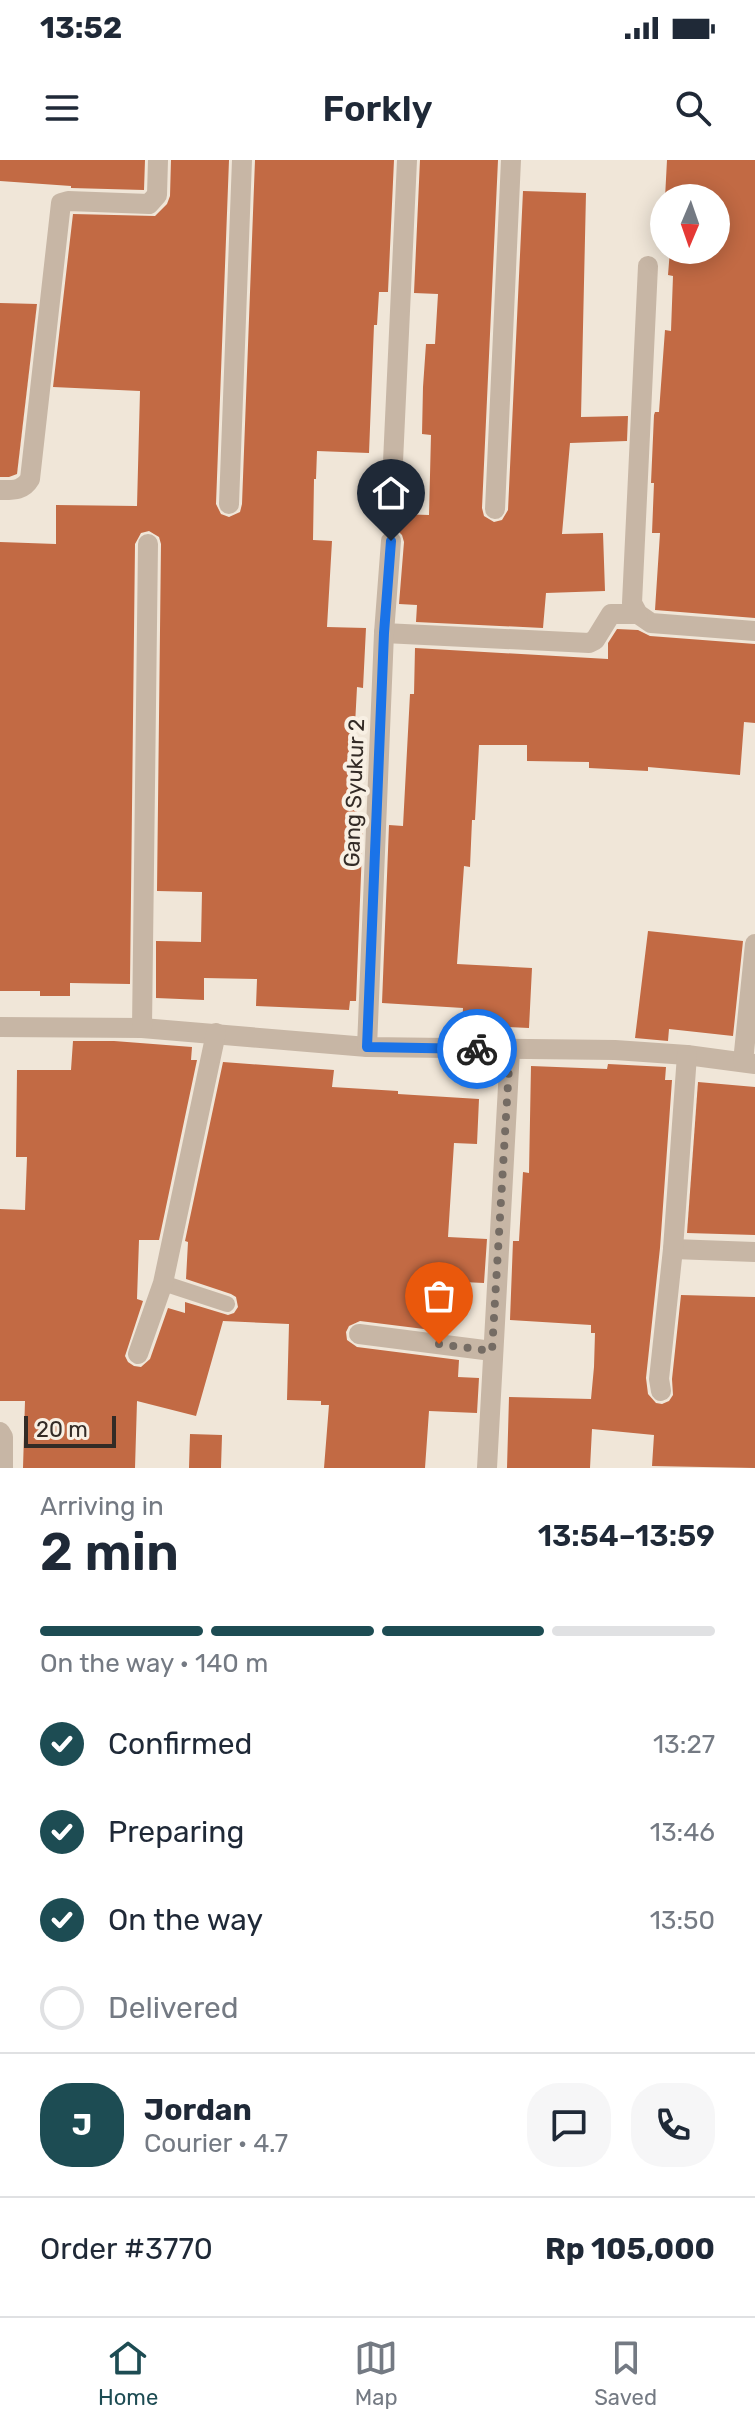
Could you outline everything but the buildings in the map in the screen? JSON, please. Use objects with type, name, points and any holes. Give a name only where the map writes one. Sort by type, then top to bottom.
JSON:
[{"type":"street","points":[[0,490],[18,490],[30,479],[61,203],[149,204],[157,195],[158,160]]},
{"type":"street","points":[[229,504],[242,160]]},
{"type":"street","points":[[393,462],[407,160]]},
{"type":"street","points":[[495,509],[511,160]]},
{"type":"street","points":[[648,266],[632,603],[638,614],[651,623],[755,631]]},
{"type":"street","name":"Gang Syukur 2","points":[[367,1047],[384,633],[391,541]]},
{"type":"street","points":[[142,1028],[148,544]]},
{"type":"street","points":[[384,633],[589,643],[595,640],[611,614],[638,614]]},
{"type":"street","points":[[0,1027],[142,1028],[367,1047],[615,1050],[749,1063],[755,944]]},
{"type":"street","points":[[138,1354],[163,1283],[216,1033]]},
{"type":"street","points":[[487,1468],[510,1050]]},
{"type":"street","points":[[661,1391],[659,1379],[673,1249],[687,1055]]},
{"type":"street","points":[[673,1249],[755,1252]]},
{"type":"street","points":[[359,1334],[492,1351]]},
{"type":"street","points":[[0,1432],[3,1437],[3,1468]]},
{"type":"lane","points":[[163,1283],[227,1304]]},
{"type":"way so far","points":[[439,1344],[492,1351],[510,1050],[477,1049]]},
{"type":"route","points":[[391,541],[384,633],[367,1047],[477,1049]]}]
